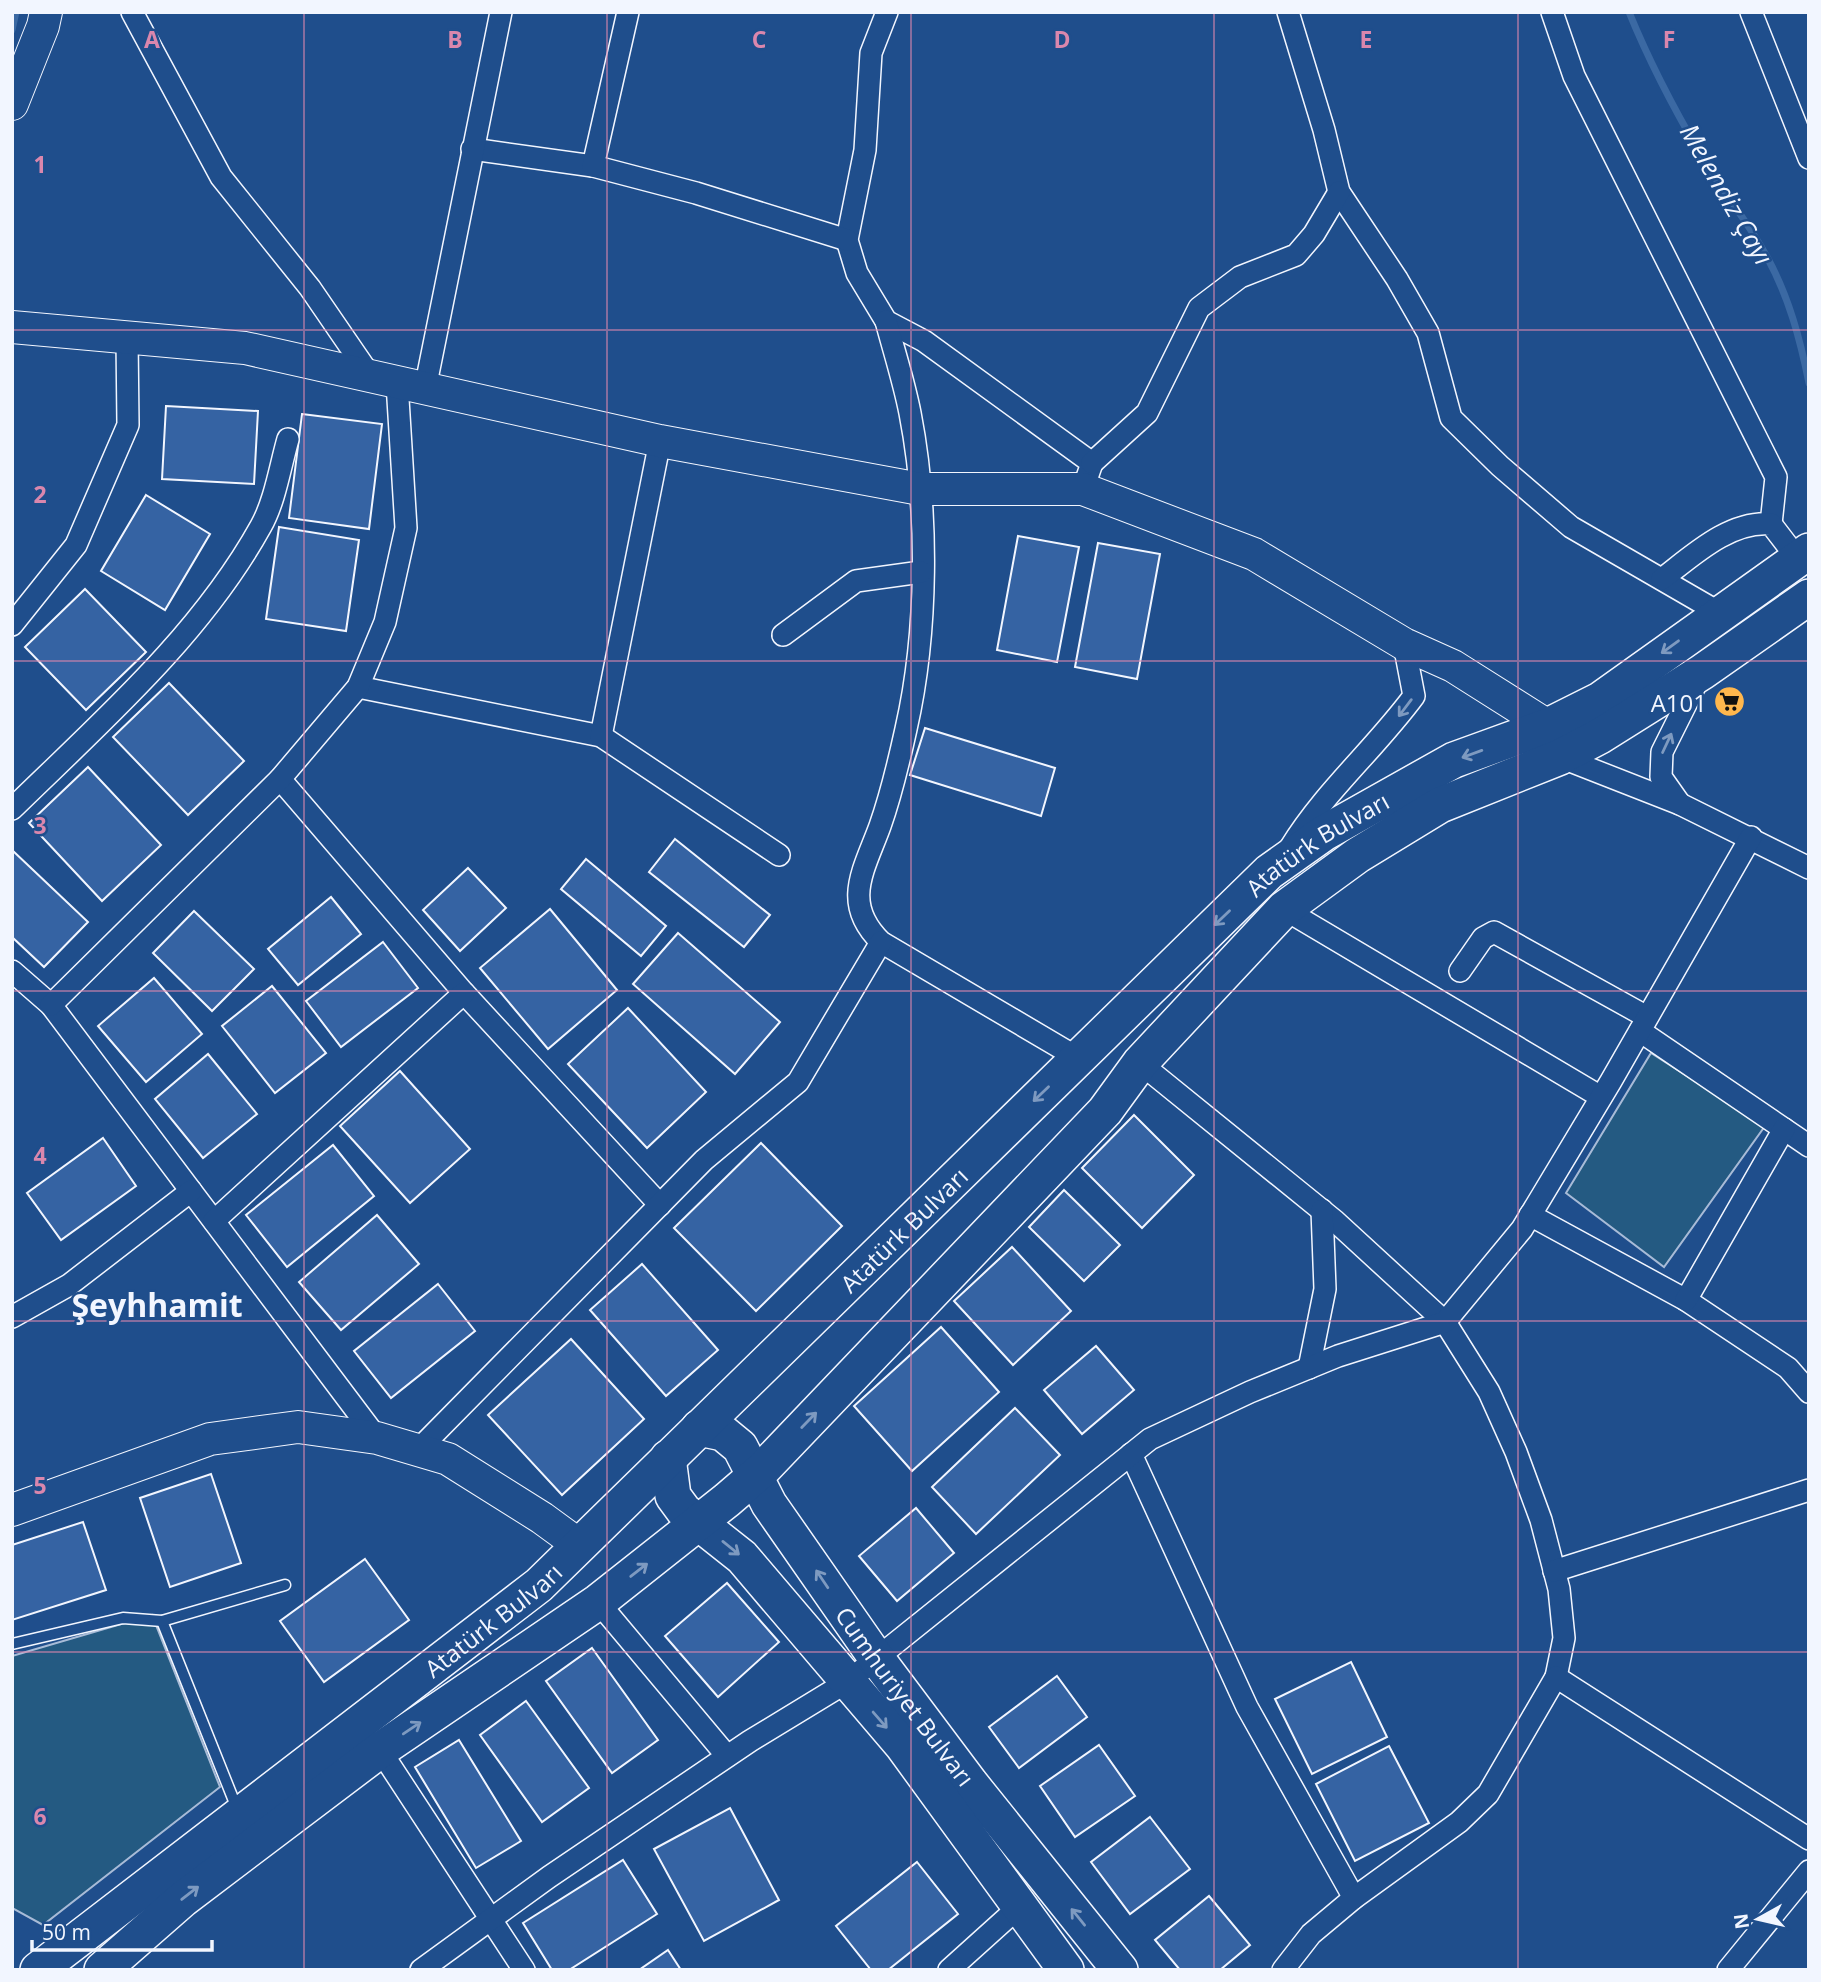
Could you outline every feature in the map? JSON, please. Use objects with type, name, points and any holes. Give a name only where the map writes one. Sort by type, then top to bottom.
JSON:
[{"type":"main road","name":"Atatürk Bulvarı","points":[[102,1970],[183,1899],[380,1751],[598,1602],[698,1524],[755,1475],[1105,1111],[1140,1063],[1284,909],[1358,855],[1554,741],[1600,700],[1718,612],[1797,558]]},
{"type":"main road","name":"Atatürk Bulvarı","points":[[38,1970],[539,1584],[1280,864],[1324,833],[1454,760],[1554,741],[1600,736],[1702,672],[1806,598]]},
{"type":"main road","name":"Cumhuriyet Bulvarı","points":[[699,1428],[712,1428],[732,1438],[769,1504],[877,1659],[970,1783],[1121,1970]]},
{"type":"main road","name":"Cumhuriyet Bulvarı","points":[[668,1458],[673,1496],[698,1524],[742,1556],[903,1746],[1066,1970]]},
{"type":"street","points":[[12,104],[46,12]]},
{"type":"street","points":[[132,12],[221,177],[310,288],[398,383]]},
{"type":"street","points":[[51,1005],[280,779],[358,687],[385,622],[406,528],[398,383],[472,149],[501,12]]},
{"type":"street","points":[[593,166],[628,12]]},
{"type":"street","points":[[887,12],[872,53],[865,150],[847,240],[857,273],[886,321],[910,413],[920,489],[921,624],[907,728],[880,825],[859,876],[859,909],[864,926],[881,942],[1078,1058]]},
{"type":"street","points":[[1288,12],[1339,192],[1397,279],[1428,333],[1451,418],[1500,466],[1571,527],[1718,612]]},
{"type":"street","points":[[1552,12],[1574,75],[1776,477],[1771,524],[1797,558]]},
{"type":"street","points":[[1751,12],[1809,158]]},
{"type":"street","points":[[472,149],[593,166],[696,193],[847,240]]},
{"type":"street","points":[[12,327],[245,348],[660,441],[920,489],[1087,476],[1147,413],[1199,308],[1240,277],[1296,255],[1314,234],[1339,192]]},
{"type":"street","points":[[886,321],[945,355],[1087,476],[1254,554],[1404,644],[1453,666],[1554,741],[1809,868]]},
{"type":"street","points":[[12,625],[76,545],[128,425],[127,338]]},
{"type":"street","points":[[12,809],[141,683],[223,584],[263,523],[288,439]]},
{"type":"street","points":[[600,736],[660,441]]},
{"type":"street","points":[[1662,579],[1707,544],[1753,522],[1771,524]]},
{"type":"street","points":[[783,635],[856,581],[921,572]]},
{"type":"street","points":[[1280,864],[1314,809],[1383,737],[1414,696],[1404,644]]},
{"type":"street","points":[[1680,804],[1661,777],[1662,752],[1702,672]]},
{"type":"street","points":[[358,687],[600,736],[779,855]]},
{"type":"street","points":[[280,779],[464,992],[660,1205]]},
{"type":"street","points":[[421,1970],[727,1756],[847,1682],[1150,1439],[1309,1368],[1446,1322],[1530,1215],[1751,837]]},
{"type":"street","points":[[1284,909],[1601,1097]]},
{"type":"street","points":[[1460,971],[1483,938],[1494,932],[1644,1024],[1809,1146]]},
{"type":"street","points":[[418,1450],[704,1160],[798,1082],[881,942]]},
{"type":"street","points":[[12,971],[51,1005],[377,1438]]},
{"type":"street","points":[[214,1222],[464,992]]},
{"type":"street","points":[[1140,1063],[1322,1210],[1446,1322],[1489,1392],[1516,1452],[1541,1520],[1554,1571],[1564,1638],[1556,1677],[1488,1794],[1459,1822],[1354,1898],[1311,1934],[1283,1970]]},
{"type":"street","points":[[1686,1300],[1784,1129]]},
{"type":"street","points":[[12,1317],[69,1285],[191,1191]]},
{"type":"street","points":[[1309,1368],[1325,1289],[1322,1210]]},
{"type":"street","points":[[1530,1215],[1686,1300],[1788,1368],[1809,1392]]},
{"type":"street","points":[[12,1510],[210,1439],[298,1427],[377,1438],[448,1459],[542,1518],[579,1545]]},
{"type":"street","points":[[1131,1454],[1247,1707],[1354,1898]]},
{"type":"street","points":[[1554,1571],[1809,1490]]},
{"type":"street","points":[[598,1602],[727,1756]]},
{"type":"street","points":[[1556,1677],[1809,1839]]},
{"type":"street","points":[[380,1751],[524,1970]]},
{"type":"street","points":[[1728,1970],[1809,1871]]},
{"type":"street","points":[[949,1970],[1020,1906]]},
{"type":"lane","points":[[12,1644],[123,1618],[162,1621],[285,1585]]},
{"type":"lane","points":[[162,1621],[239,1814]]},
{"type":"shaded area","points":[[1651,1053],[1765,1126],[1664,1267],[1566,1193]]},
{"type":"shaded area","points":[[152,1615],[220,1787],[43,1925],[12,1908],[12,1656]]},
{"type":"building","points":[[166,406],[258,411],[254,484],[162,479]]},
{"type":"building","points":[[302,414],[382,424],[369,529],[289,518]]},
{"type":"building","points":[[146,495],[210,534],[165,610],[101,571]]},
{"type":"building","points":[[279,527],[359,540],[346,631],[266,619]]},
{"type":"building","points":[[1018,536],[1079,547],[1057,662],[997,650]]},
{"type":"building","points":[[1098,543],[1160,554],[1137,679],[1075,667]]},
{"type":"building","points":[[85,589],[146,652],[86,710],[25,647]]},
{"type":"building","points":[[169,683],[244,761],[188,815],[113,737]]},
{"type":"building","points":[[925,728],[1055,768],[1041,816],[910,775]]},
{"type":"building","points":[[88,767],[161,845],[102,901],[29,823]]},
{"type":"building","points":[[675,839],[770,915],[744,947],[649,872]]},
{"type":"building","points":[[12,850],[88,922],[44,967],[12,937]]},
{"type":"building","points":[[586,859],[666,926],[641,956],[561,889]]},
{"type":"building","points":[[468,868],[506,908],[460,951],[423,910]]},
{"type":"building","points":[[331,897],[361,934],[298,985],[268,949]]},
{"type":"building","points":[[550,909],[617,990],[548,1049],[480,968]]},
{"type":"building","points":[[194,911],[254,969],[212,1011],[153,953]]},
{"type":"building","points":[[678,933],[780,1022],[735,1074],[633,984]]},
{"type":"building","points":[[383,942],[418,988],[341,1047],[306,1001]]},
{"type":"building","points":[[154,978],[202,1034],[146,1082],[98,1026]]},
{"type":"building","points":[[272,986],[326,1053],[275,1093],[222,1026]]},
{"type":"building","points":[[628,1008],[706,1092],[647,1148],[568,1064]]},
{"type":"building","points":[[208,1054],[257,1114],[203,1158],[155,1099]]},
{"type":"building","points":[[400,1071],[470,1149],[410,1203],[340,1126]]},
{"type":"building","points":[[1134,1115],[1194,1175],[1142,1228],[1082,1168]]},
{"type":"building","points":[[103,1138],[136,1186],[61,1240],[27,1193]]},
{"type":"building","points":[[761,1143],[842,1226],[756,1311],[674,1228]]},
{"type":"building","points":[[333,1145],[374,1196],[287,1267],[246,1215]]},
{"type":"building","points":[[1064,1190],[1120,1245],[1084,1281],[1029,1227]]},
{"type":"building","points":[[377,1215],[419,1264],[341,1330],[299,1282]]},
{"type":"building","points":[[1012,1247],[1071,1311],[1013,1365],[954,1301]]},
{"type":"building","points":[[642,1264],[718,1350],[666,1396],[590,1310]]},
{"type":"building","points":[[438,1284],[475,1331],[391,1398],[354,1351]]},
{"type":"building","points":[[941,1327],[999,1392],[912,1471],[854,1406]]},
{"type":"building","points":[[571,1339],[644,1419],[562,1495],[488,1415]]},
{"type":"building","points":[[1096,1346],[1134,1390],[1082,1434],[1044,1390]]},
{"type":"building","points":[[1015,1408],[1060,1455],[976,1534],[932,1487]]},
{"type":"building","points":[[211,1474],[241,1563],[170,1587],[140,1498]]},
{"type":"building","points":[[916,1508],[954,1553],[897,1601],[859,1556]]},
{"type":"building","points":[[83,1522],[106,1590],[12,1620],[12,1545]]},
{"type":"building","points":[[365,1559],[409,1620],[324,1682],[280,1621]]},
{"type":"building","points":[[727,1583],[779,1642],[718,1697],[665,1636]]},
{"type":"building","points":[[592,1648],[658,1740],[612,1773],[546,1681]]},
{"type":"building","points":[[1351,1662],[1387,1737],[1312,1774],[1275,1699]]},
{"type":"building","points":[[1057,1676],[1087,1717],[1019,1768],[989,1727]]},
{"type":"building","points":[[526,1701],[589,1788],[542,1822],[480,1735]]},
{"type":"building","points":[[459,1740],[521,1841],[476,1868],[415,1767]]},
{"type":"building","points":[[1099,1745],[1135,1796],[1075,1837],[1040,1786]]},
{"type":"building","points":[[1389,1746],[1429,1823],[1355,1861],[1316,1784]]},
{"type":"building","points":[[730,1808],[779,1900],[704,1941],[654,1849]]},
{"type":"building","points":[[1150,1817],[1190,1869],[1130,1914],[1091,1862]]},
{"type":"building","points":[[623,1860],[657,1914],[569,1970],[552,1970],[523,1923]]},
{"type":"building","points":[[917,1862],[958,1914],[888,1970],[871,1970],[836,1926]]},
{"type":"building","points":[[1209,1896],[1250,1945],[1220,1970],[1180,1970],[1155,1940]]},
{"type":"building","points":[[668,1950],[681,1970],[639,1970]]},
{"type":"waterway","points":[[12,30],[16,12]]},
{"type":"waterway","name":"Melendiz Çayı","points":[[1629,12],[1653,67],[1691,138],[1760,244],[1775,272],[1793,318],[1809,383]]},
{"type":"place","name":"A101","points":[[1730,702]]},
{"type":"district","name":"Şeyhhamit","points":[[157,1304]]}]
